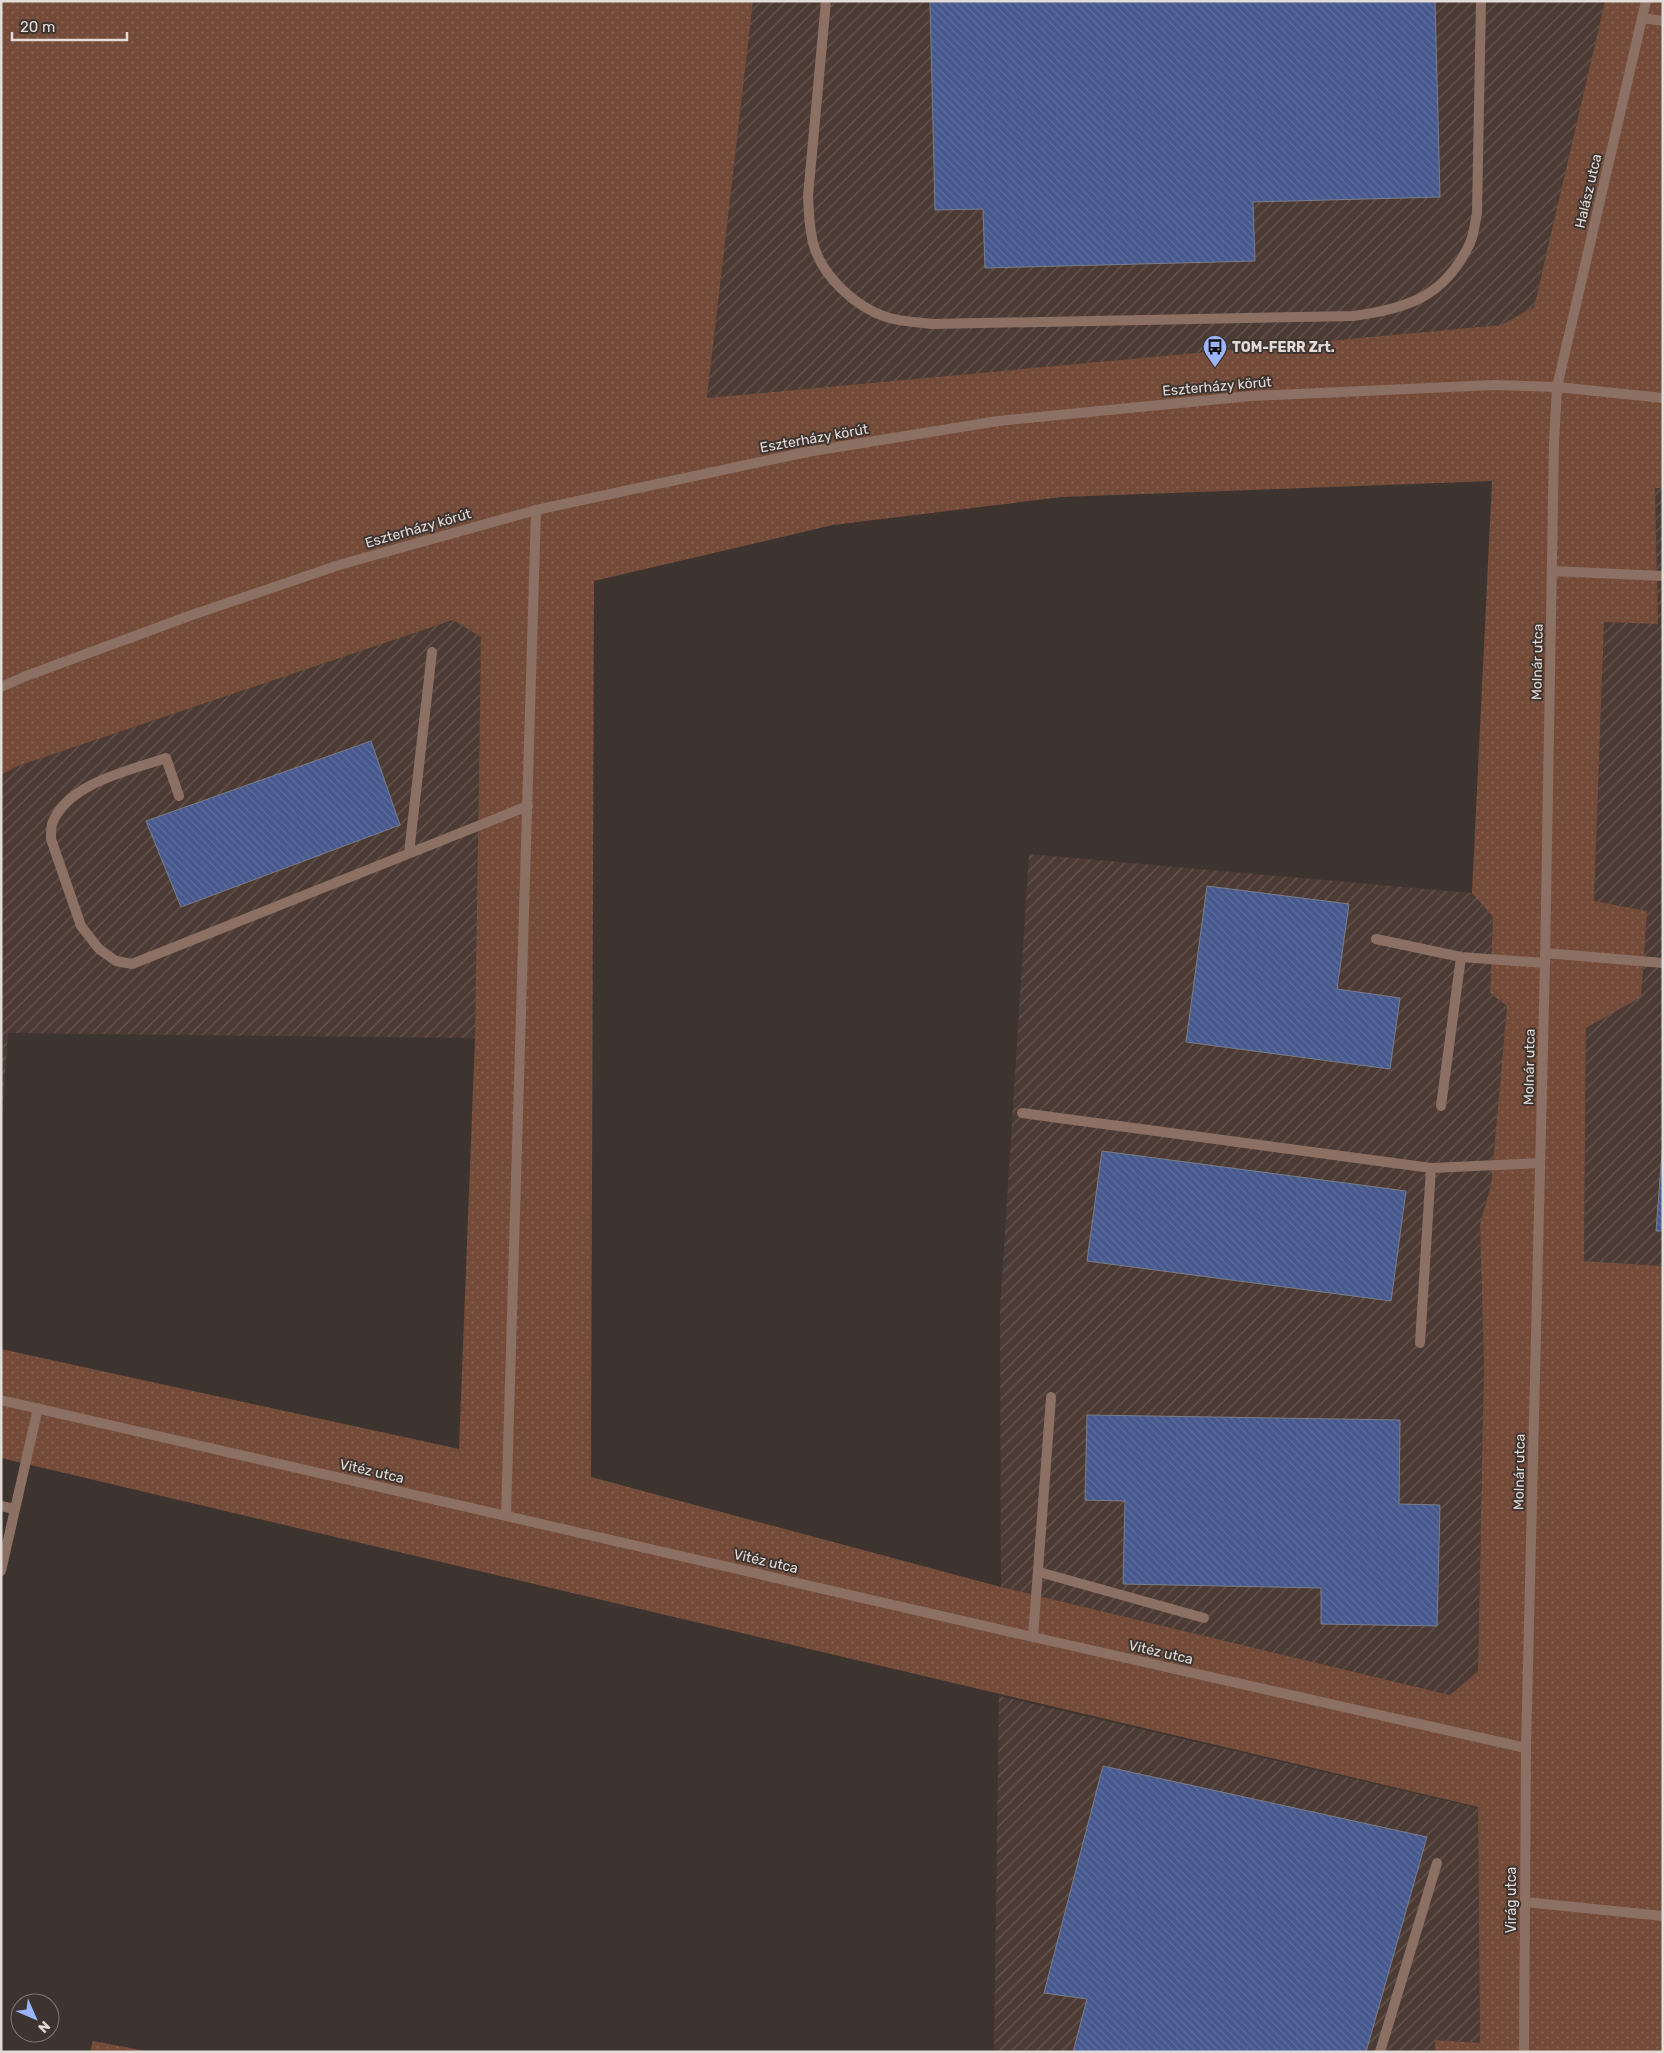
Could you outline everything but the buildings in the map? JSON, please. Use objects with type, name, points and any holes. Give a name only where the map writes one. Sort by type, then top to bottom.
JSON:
[{"type":"street","points":[[826,1],[808,196],[809,222],[814,247],[828,274],[864,307],[887,318],[932,324],[1353,316],[1389,310],[1418,300],[1442,284],[1459,262],[1470,242],[1477,213],[1481,1]]},
{"type":"street","name":"Halász utca","points":[[1557,387],[1646,1]]},
{"type":"street","points":[[1642,18],[1663,21]]},
{"type":"street","name":"Eszterházy körút","points":[[1,687],[192,615],[339,565],[536,510],[807,452],[998,421],[1251,396],[1494,385],[1557,387],[1663,398]]},
{"type":"street","name":"Molnár utca","points":[[1526,1748],[1557,387]]},
{"type":"street","points":[[506,1516],[536,510]]},
{"type":"street","points":[[1552,571],[1663,576]]},
{"type":"street","points":[[409,853],[432,652]]},
{"type":"street","points":[[179,796],[166,758],[100,781],[75,794],[60,809],[52,825],[51,840],[81,926],[99,949],[116,961],[132,964],[528,806]]},
{"type":"street","points":[[1376,939],[1460,957],[1545,958],[1663,963]]},
{"type":"street","points":[[1441,1106],[1460,957]]},
{"type":"street","points":[[1022,1112],[1431,1168],[1540,1163]]},
{"type":"street","points":[[1420,1343],[1431,1168]]},
{"type":"street","points":[[1034,1637],[1051,1397]]},
{"type":"street","name":"Vitéz utca","points":[[1,1400],[1526,1748]]},
{"type":"street","points":[[1,1572],[38,1408]]},
{"type":"street","points":[[1,1506],[15,1509]]},
{"type":"street","points":[[1039,1572],[1204,1618]]},
{"type":"street","name":"Virág utca","points":[[1524,2052],[1526,1748]]},
{"type":"street","points":[[1380,2052],[1437,1863]]},
{"type":"street","points":[[1525,1902],[1663,1916]]},
{"type":"shaded area","points":[[1,1],[753,1],[707,398],[1501,325],[1534,307],[1605,1],[1663,1],[1663,488],[1655,488],[1658,624],[1604,622],[1594,901],[1647,911],[1641,997],[1586,1028],[1584,1261],[1663,1266],[1663,2052],[1435,2052],[1435,2040],[1480,2043],[1478,1807],[1,1458],[1,1349],[459,1449],[475,1038],[481,637],[453,620],[18,766],[1,775]],"holes":[[[1492,481],[1472,893],[1493,917],[1490,993],[1507,1006],[1491,1185],[1480,1224],[1484,1365],[1478,1671],[1450,1695],[1001,1587],[591,1477],[594,581],[833,525],[1062,497]]]},
{"type":"shaded area","points":[[753,1],[1605,1],[1534,307],[1501,325],[707,398]]},
{"type":"shaded area","points":[[1655,487],[1663,488],[1663,1266],[1584,1261],[1586,1028],[1641,996],[1646,911],[1594,901],[1604,622],[1658,623]]},
{"type":"shaded area","points":[[453,620],[481,637],[475,1038],[8,1033],[1,1127],[1,775],[18,766]]},
{"type":"shaded area","points":[[1029,854],[1472,893],[1493,917],[1490,993],[1507,1006],[1491,1185],[1480,1224],[1484,1365],[1478,1671],[1450,1695],[1001,1587],[1000,1311]]},
{"type":"shaded area","points":[[999,1696],[1478,1808],[1480,2043],[1435,2040],[1435,2052],[994,2052]]},
{"type":"shaded area","points":[[93,2041],[151,2052],[90,2052]]},
{"type":"place","name":"TOM-FERR Zrt.","points":[[1215,368]]}]
